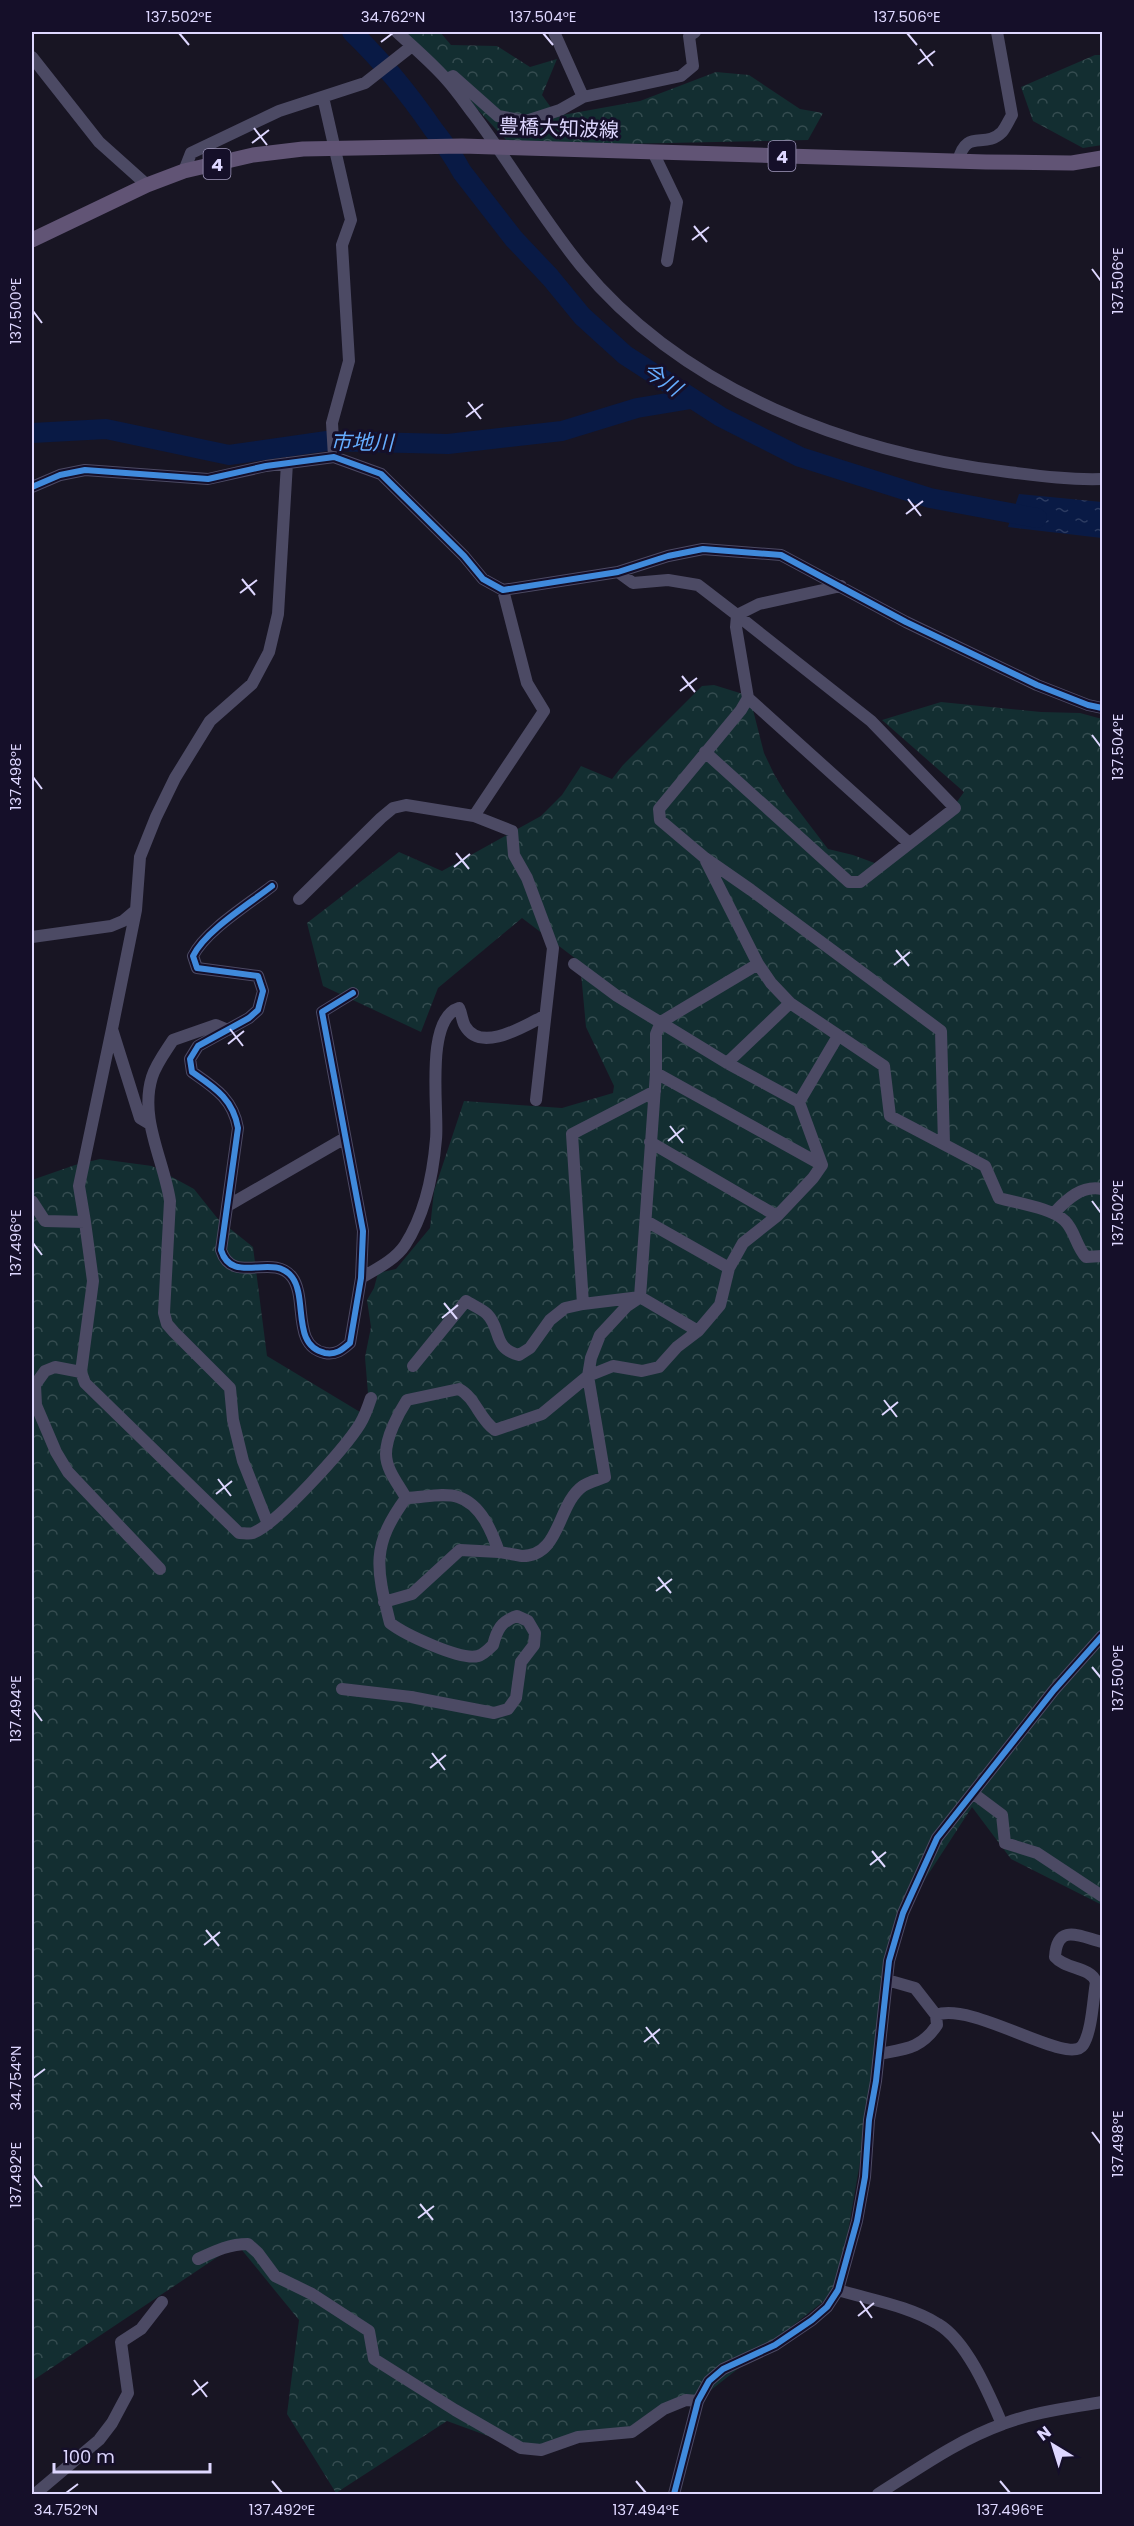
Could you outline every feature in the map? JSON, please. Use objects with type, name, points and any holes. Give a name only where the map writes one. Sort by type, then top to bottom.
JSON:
[{"type":"main road","name":"豊橋大知波線","points":[[34,239],[147,185],[184,171],[253,155],[334,148],[462,146],[1072,163],[1102,158]]},
{"type":"street","points":[[397,32],[447,79],[581,265],[609,297],[637,323],[692,363],[735,390],[833,434],[943,462],[1068,480],[1102,479]]},
{"type":"street","points":[[554,32],[583,97]]},
{"type":"street","points":[[447,79],[453,76],[498,116],[526,121],[560,110],[583,97],[681,76],[693,66],[689,36],[695,32]]},
{"type":"street","points":[[958,161],[962,148],[970,142],[990,139],[1001,132],[1012,115],[1000,32]]},
{"type":"street","points":[[184,171],[190,153],[279,111],[365,83],[412,46]]},
{"type":"street","points":[[32,57],[99,142],[147,185]]},
{"type":"street","points":[[323,97],[351,220],[342,245],[350,361],[332,423],[334,457]]},
{"type":"street","points":[[653,152],[677,202],[667,261]]},
{"type":"street","points":[[32,487],[60,475],[85,470],[208,479],[287,463],[334,457],[381,474],[456,548],[483,579],[503,590],[618,573],[668,556],[703,549],[781,555],[906,622],[1037,685],[1102,708]]},
{"type":"street","points":[[287,463],[278,614],[269,652],[252,684],[210,721],[175,778],[140,857],[136,910],[79,1186],[93,1281],[81,1372],[85,1383],[98,1398],[239,1533],[251,1534],[268,1524],[342,1447],[361,1423],[371,1398]]},
{"type":"street","points":[[618,573],[633,583],[668,580],[698,585],[871,721],[955,808],[860,882],[849,882],[705,752]]},
{"type":"street","points":[[737,615],[759,604],[841,586]]},
{"type":"street","points":[[474,816],[544,711],[527,683],[503,590]]},
{"type":"street","points":[[737,615],[736,627],[748,698],[909,843]]},
{"type":"street","points":[[748,698],[659,809],[660,820],[705,858],[941,1031],[944,1144]]},
{"type":"street","points":[[299,899],[393,808],[406,805],[474,816],[512,831],[514,855],[527,878],[554,948],[544,1016],[536,1100]]},
{"type":"street","points":[[705,858],[758,964],[771,983],[790,1003],[884,1066],[890,1116],[985,1166],[999,1198],[1054,1213],[1064,1220],[1078,1249],[1086,1257],[1102,1256]]},
{"type":"street","points":[[272,886],[196,949],[193,957],[197,968],[250,974],[261,980],[263,990],[258,1010],[249,1018],[198,1046],[190,1059],[192,1072],[218,1090],[235,1113],[238,1128],[221,1250],[225,1260],[232,1266],[241,1268],[280,1267],[291,1275],[297,1285],[304,1333],[309,1344],[318,1351],[331,1354],[341,1351],[350,1343],[361,1278],[363,1231],[322,1012],[353,993]]},
{"type":"street","points":[[32,937],[111,926],[123,921],[136,910]]},
{"type":"street","points":[[574,964],[596,983],[727,1063],[799,1102],[822,1165]]},
{"type":"street","points":[[640,1297],[655,1091],[656,1034],[661,1022],[758,964]]},
{"type":"street","points":[[727,1063],[790,1003]]},
{"type":"street","points":[[361,1278],[387,1263],[404,1246],[427,1196],[436,1137],[434,1078],[437,1048],[446,1019],[453,1010],[459,1008],[466,1028],[488,1038],[500,1037],[544,1016]]},
{"type":"street","points":[[228,1030],[216,1025],[173,1040],[153,1075],[148,1098],[150,1124],[168,1184],[170,1201],[164,1313],[167,1324],[230,1388],[233,1420],[243,1461],[268,1524]]},
{"type":"street","points":[[112,1029],[140,1118],[150,1124]]},
{"type":"street","points":[[799,1102],[838,1036]]},
{"type":"street","points":[[656,1073],[822,1165]]},
{"type":"street","points":[[583,1304],[572,1134],[655,1091]]},
{"type":"street","points":[[229,1204],[345,1138]]},
{"type":"street","points":[[650,1142],[777,1216]]},
{"type":"street","points":[[406,1498],[392,1476],[386,1454],[399,1412],[407,1400],[459,1389],[468,1394],[485,1424],[495,1430],[542,1414],[588,1376],[613,1366],[642,1371],[659,1367],[677,1347],[713,1316],[720,1305],[729,1268],[743,1243],[777,1216],[813,1178],[822,1165]]},
{"type":"street","points":[[1054,1213],[1068,1197],[1093,1187],[1102,1189]]},
{"type":"street","points":[[32,1201],[45,1221],[85,1222]]},
{"type":"street","points":[[646,1221],[729,1268]]},
{"type":"street","points":[[384,1602],[412,1594],[460,1550],[524,1556],[543,1550],[554,1536],[566,1505],[583,1486],[605,1477],[588,1376],[591,1358],[600,1335],[627,1306],[640,1297]]},
{"type":"street","points":[[413,1366],[466,1301],[488,1314],[498,1340],[507,1352],[519,1355],[530,1348],[550,1320],[565,1308],[583,1304],[640,1297],[698,1331]]},
{"type":"street","points":[[81,1372],[55,1368],[45,1371],[35,1385],[36,1405],[56,1452],[68,1472],[160,1569]]},
{"type":"street","points":[[342,1689],[411,1697],[494,1713],[508,1708],[516,1698],[520,1662],[534,1645],[536,1633],[528,1622],[517,1616],[507,1620],[497,1630],[494,1645],[479,1656],[467,1656],[400,1631],[390,1623],[384,1602],[378,1555],[382,1537],[390,1520],[406,1498],[436,1495],[459,1497],[479,1511],[489,1525],[499,1552]]},
{"type":"street","points":[[674,2494],[698,2401],[709,2381],[723,2370],[775,2345],[812,2320],[827,2307],[838,2290],[857,2221],[865,2177],[869,2120],[889,1961],[903,1912],[926,1858],[937,1838],[1054,1690],[1102,1636]]},
{"type":"street","points":[[974,1794],[1002,1815],[1005,1843],[1037,1853],[1102,1896]]},
{"type":"street","points":[[936,2015],[946,2011],[964,2013],[997,2023],[1052,2047],[1073,2051],[1079,2049],[1083,2045],[1089,2026],[1096,1982],[1089,1973],[1069,1968],[1058,1961],[1054,1957],[1055,1952],[1058,1939],[1063,1935],[1072,1934],[1102,1942]]},
{"type":"street","points":[[879,2054],[912,2048],[924,2041],[937,2025],[936,2015],[915,1988],[887,1980]]},
{"type":"street","points":[[198,2259],[219,2248],[248,2244],[258,2253],[275,2276],[312,2294],[369,2331],[374,2359],[521,2448],[541,2450],[578,2437],[632,2432],[663,2409],[686,2400],[698,2401]]},
{"type":"street","points":[[838,2290],[918,2313],[940,2325],[951,2334],[969,2359],[1002,2424]]},
{"type":"street","points":[[35,2494],[99,2440],[112,2423],[128,2394],[122,2342],[141,2329],[162,2302]]},
{"type":"street","points":[[878,2494],[951,2449],[1002,2424],[1038,2413],[1102,2402]]},
{"type":"green space","points":[[405,32],[440,32],[451,45],[497,46],[530,67],[557,59],[542,95],[557,116],[640,101],[716,72],[749,75],[800,109],[823,113],[808,140],[621,144],[508,142]]},
{"type":"green space","points":[[1095,55],[1102,55],[1102,145],[1083,148],[1033,121],[1021,87]]},
{"type":"green space","points":[[714,685],[743,694],[752,706],[764,753],[774,774],[786,794],[828,849],[880,865],[949,813],[964,792],[882,720],[941,702],[1041,712],[1080,713],[1102,719],[1102,1905],[1011,1859],[972,1807],[903,1913],[838,2290],[697,2401],[616,2434],[521,2448],[447,2421],[336,2493],[287,2414],[299,2320],[237,2244],[32,2381],[32,1180],[100,1159],[152,1166],[194,1189],[218,1219],[253,1247],[267,1356],[370,1418],[365,1357],[371,1327],[367,1300],[374,1288],[378,1273],[396,1269],[430,1228],[434,1191],[464,1101],[562,1108],[613,1093],[614,1086],[586,1027],[580,962],[522,918],[438,988],[421,1032],[323,986],[307,923],[399,852],[442,871],[541,816],[562,795],[581,766],[612,779],[623,765],[702,686]]},
{"type":"water","points":[[1019,494],[1102,502],[1102,538],[1008,527]]},
{"type":"waterway","name":"今川","points":[[352,32],[405,91],[462,172],[514,239],[550,277],[582,316],[625,355],[721,417],[800,457],[930,498],[1037,518]]},
{"type":"waterway","name":"市地川","points":[[32,433],[106,429],[229,455],[327,441],[448,444],[562,431],[637,408],[691,399]]},
{"type":"cycle path","points":[[32,487],[60,475],[85,470],[208,479],[266,466],[334,457],[381,474],[464,556],[483,579],[503,590],[618,572],[668,556],[703,549],[781,555],[906,622],[1037,685],[1088,705],[1102,708]]},
{"type":"cycle path","points":[[272,886],[217,928],[193,956],[197,968],[258,976],[263,991],[258,1010],[249,1018],[198,1046],[190,1059],[192,1072],[222,1095],[232,1109],[238,1128],[221,1250],[226,1260],[234,1266],[274,1267],[284,1270],[292,1277],[297,1286],[304,1331],[308,1341],[314,1349],[325,1353],[339,1351],[350,1343],[361,1278],[363,1231],[322,1012],[353,993]]},
{"type":"cycle path","points":[[674,2494],[698,2401],[709,2381],[723,2369],[775,2345],[812,2320],[827,2307],[838,2290],[857,2221],[865,2177],[869,2120],[876,2081],[889,1961],[903,1913],[937,1838],[1054,1690],[1102,1636]]}]
